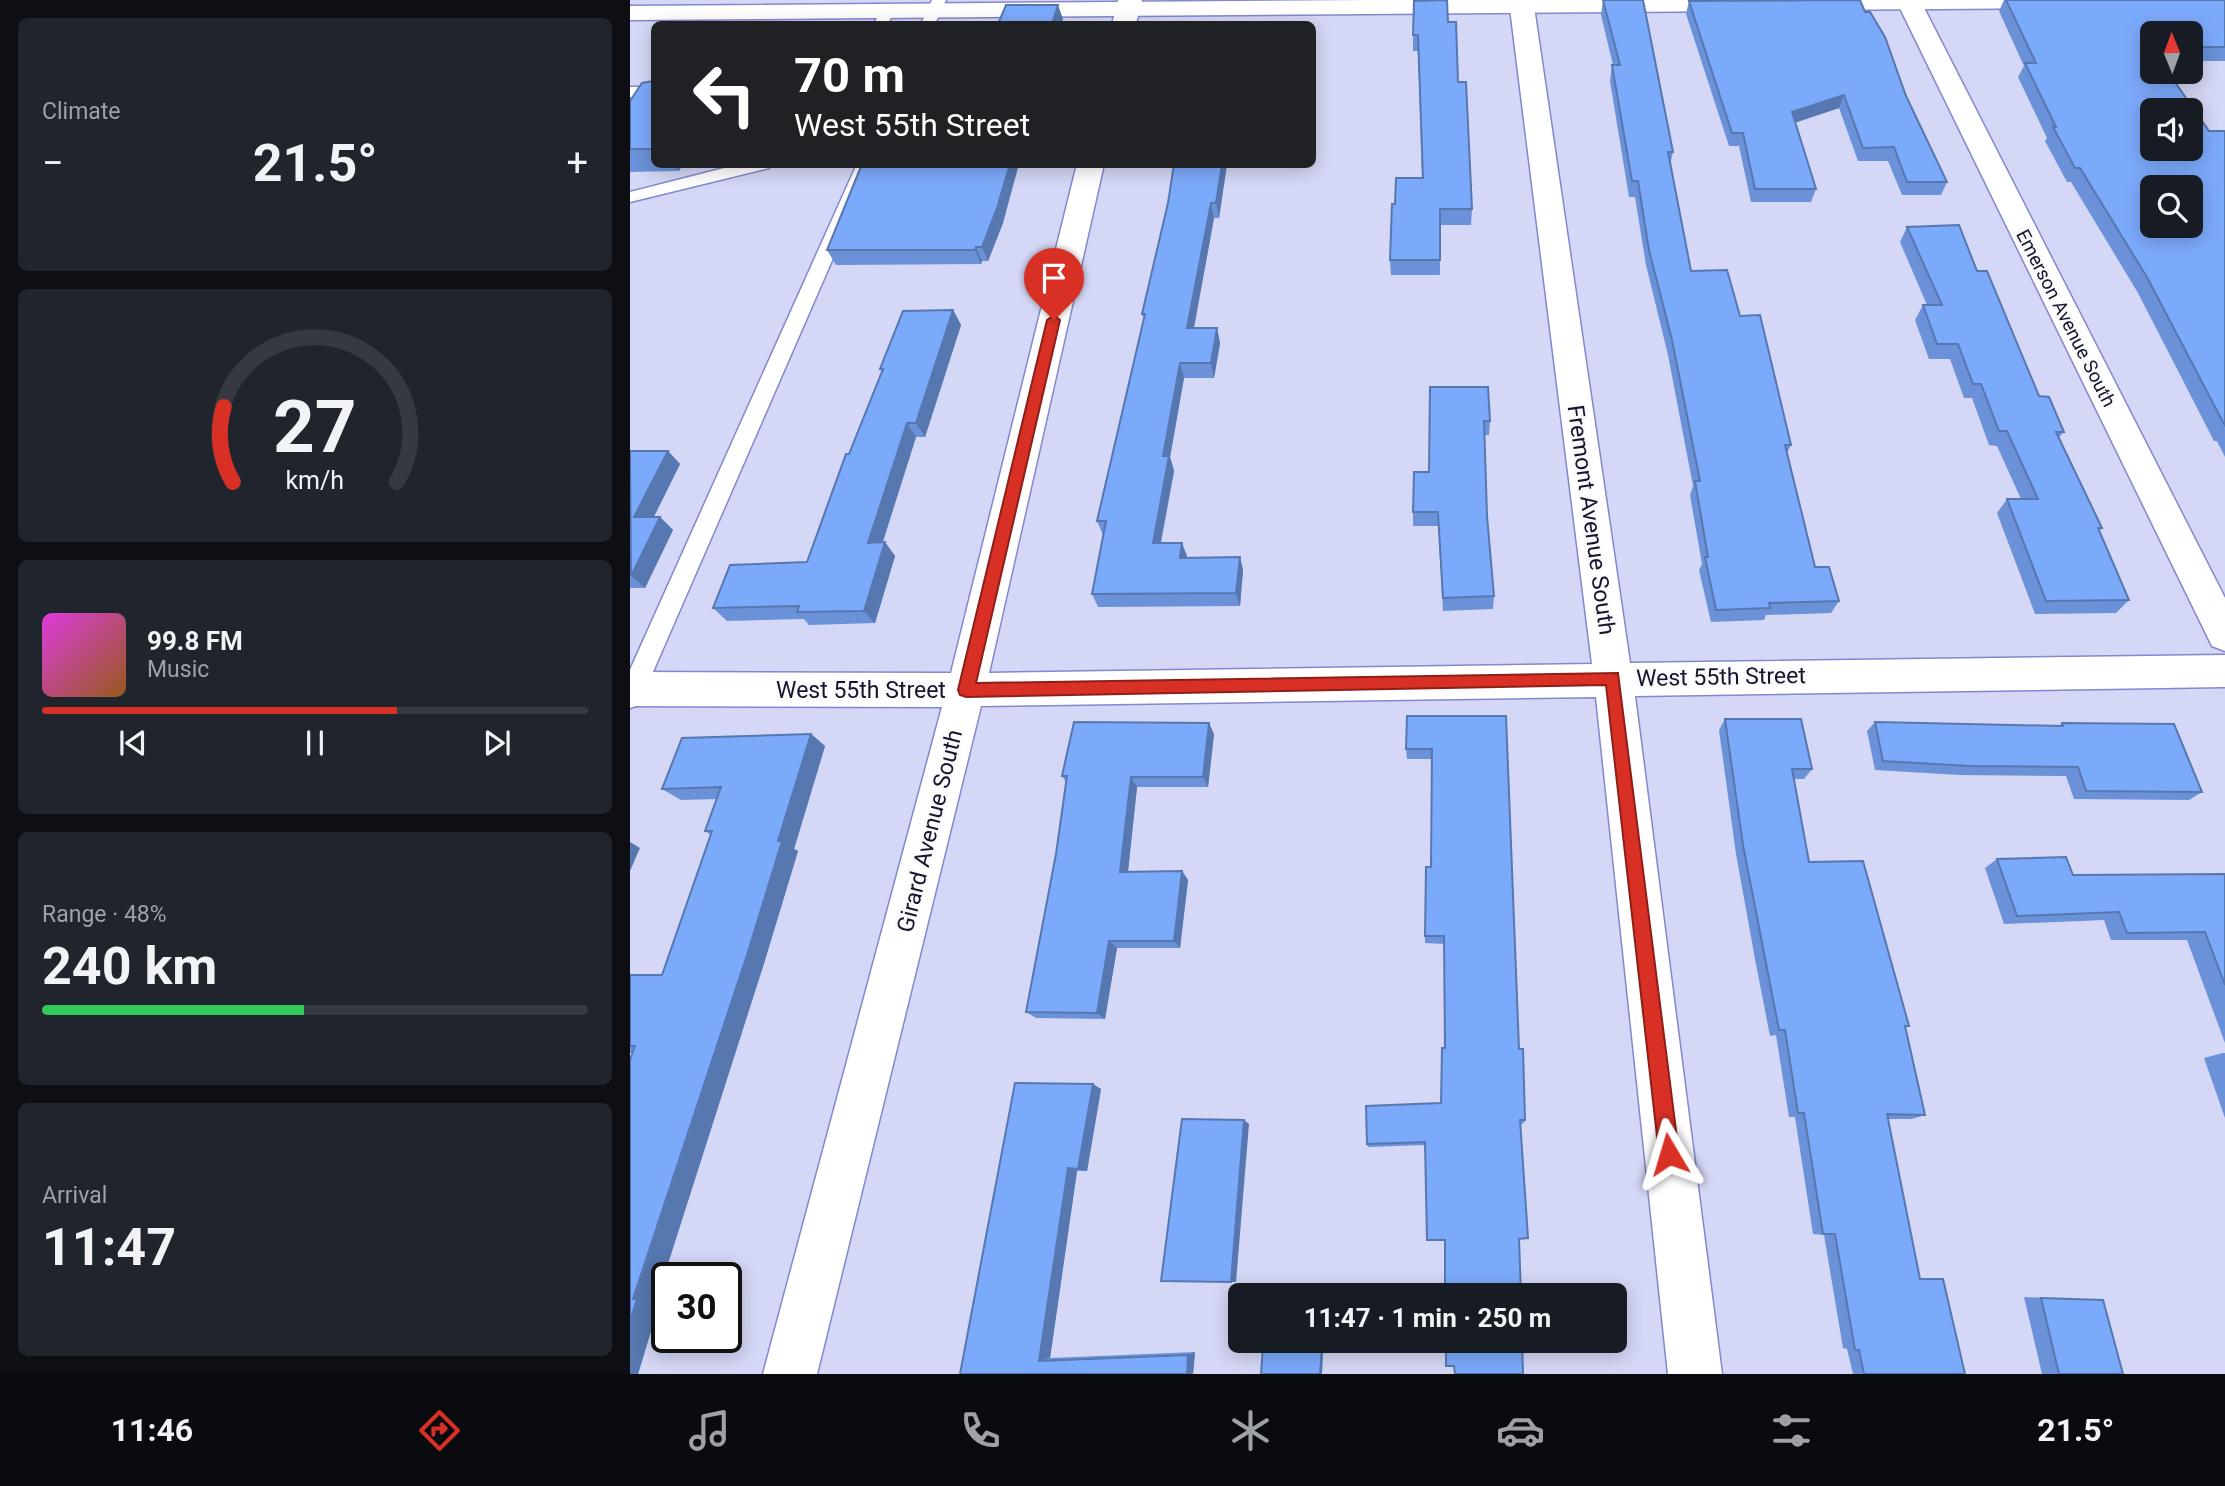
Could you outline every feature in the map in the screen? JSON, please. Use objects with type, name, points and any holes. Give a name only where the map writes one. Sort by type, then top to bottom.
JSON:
[{"type":"street","name":"Emerson Avenue South","points":[[1908,1],[2225,635]]},
{"type":"street","points":[[1786,4],[2077,1]]},
{"type":"street","name":"Fremont Avenue South","points":[[1522,3],[1613,678],[1695,1374]]},
{"type":"street","points":[[630,13],[740,6],[884,18],[934,12],[1127,11],[1323,4],[1758,4]]},
{"type":"street","name":"Girard Avenue South","points":[[790,1374],[966,690],[1089,168]]},
{"type":"street","name":"West 55th Street","points":[[631,692],[966,690],[1613,678],[2225,671]]},
{"type":"lane","points":[[630,92],[651,92]]},
{"type":"lane","points":[[630,197],[747,168]]},
{"type":"lane","points":[[631,692],[864,168]]},
{"type":"building","points":[[1447,0],[1448,22],[1456,22],[1458,82],[1466,82],[1472,209],[1440,209],[1440,260],[1390,260],[1396,178],[1423,178],[1418,35],[1413,35],[1414,1]]},
{"type":"building","points":[[1603,0],[1643,0],[1673,152],[1668,152],[1691,271],[1727,270],[1740,316],[1760,315],[1791,445],[1785,445],[1815,567],[1829,567],[1839,601],[1769,603],[1770,608],[1716,610],[1705,557],[1708,557],[1695,481],[1700,481],[1672,340],[1649,250],[1638,181],[1632,181],[1612,65],[1620,65]]},
{"type":"building","points":[[1860,0],[1865,12],[1870,12],[1885,37],[1906,96],[1947,182],[1907,182],[1894,147],[1863,148],[1844,95],[1792,112],[1816,189],[1755,189],[1743,133],[1732,133],[1689,1]]},
{"type":"building","points":[[2006,0],[2225,0],[2225,47],[2203,47],[2203,21],[2140,21],[2140,84],[2176,84],[2186,98],[2140,98],[2140,161],[2203,161],[2203,122],[2209,131],[2225,131],[2225,426],[2148,279],[2080,168],[2075,168],[2053,127],[2056,127],[2025,63],[2036,63]]},
{"type":"building","points":[[1006,5],[1058,5],[1053,21],[999,21]]},
{"type":"building","points":[[651,81],[651,149],[630,149],[630,101],[642,83]]},
{"type":"building","points":[[860,168],[1009,168],[982,247],[976,247],[975,250],[827,250]]},
{"type":"building","points":[[1173,168],[1221,168],[1216,203],[1211,203],[1187,328],[1217,328],[1211,363],[1180,363],[1163,456],[1169,456],[1153,543],[1182,543],[1180,558],[1240,557],[1236,593],[1092,594],[1106,521],[1097,521],[1168,203]]},
{"type":"building","points":[[1959,225],[1977,271],[1987,271],[2039,396],[2049,397],[2064,432],[2056,432],[2102,528],[2098,528],[2129,600],[2046,601],[2007,499],[2038,499],[2007,431],[1999,431],[1981,384],[1973,384],[1958,344],[1937,344],[1923,305],[1942,305],[1907,227]]},
{"type":"building","points":[[953,310],[916,423],[907,423],[868,543],[885,542],[864,611],[797,612],[799,606],[713,608],[730,565],[807,562],[846,454],[849,454],[883,369],[880,369],[903,311]]},
{"type":"building","points":[[1430,387],[1488,387],[1490,421],[1484,421],[1487,516],[1494,596],[1443,598],[1438,512],[1413,512],[1414,472],[1429,472]]},
{"type":"building","points":[[630,451],[668,451],[634,517],[660,517],[631,576]]},
{"type":"building","points":[[1407,716],[1506,716],[1519,1049],[1523,1049],[1525,1120],[1520,1120],[1528,1238],[1519,1239],[1521,1283],[1445,1283],[1445,1240],[1427,1240],[1425,1142],[1367,1144],[1366,1106],[1441,1103],[1442,1048],[1445,1048],[1444,936],[1425,936],[1426,867],[1431,867],[1432,749],[1406,749]]},
{"type":"building","points":[[1725,719],[1801,719],[1812,769],[1792,769],[1809,862],[1863,861],[1909,1026],[1905,1026],[1925,1115],[1887,1114],[1920,1279],[1943,1279],[1965,1374],[1864,1374],[1859,1350],[1855,1350],[1835,1234],[1823,1234],[1804,1113],[1798,1113],[1785,1030],[1779,1030],[1743,845]]},
{"type":"building","points":[[1074,722],[1209,723],[1203,777],[1131,777],[1120,872],[1182,871],[1174,941],[1109,941],[1097,1013],[1026,1012],[1056,854],[1067,776],[1062,776]]},
{"type":"building","points":[[1875,722],[2063,726],[2062,723],[2174,724],[2202,792],[2086,791],[2078,767],[1969,766],[1883,761]]},
{"type":"building","points":[[811,734],[748,952],[633,1299],[637,1299],[630,1321],[630,1060],[635,1046],[630,1046],[630,975],[662,975],[712,831],[705,831],[721,787],[662,789],[682,738]]},
{"type":"building","points":[[2066,857],[2073,875],[2225,874],[2225,985],[2205,932],[2127,933],[2119,912],[2017,916],[1997,859]]},
{"type":"building","points":[[1015,1083],[1093,1084],[1078,1169],[1068,1168],[1039,1361],[1188,1355],[1187,1374],[960,1374]]},
{"type":"building","points":[[1182,1119],[1244,1120],[1231,1282],[1161,1281]]},
{"type":"building","points":[[2041,1298],[2103,1300],[2123,1374],[2059,1374]]},
{"type":"building","points":[[1262,1353],[1322,1353],[1320,1374],[1261,1374]]},
{"type":"building","points":[[1446,1353],[1522,1353],[1523,1374],[1455,1374],[1454,1366],[1446,1366]]},
{"type":"route","points":[[1054,320],[966,690],[1613,678],[1669,1154]]}]
